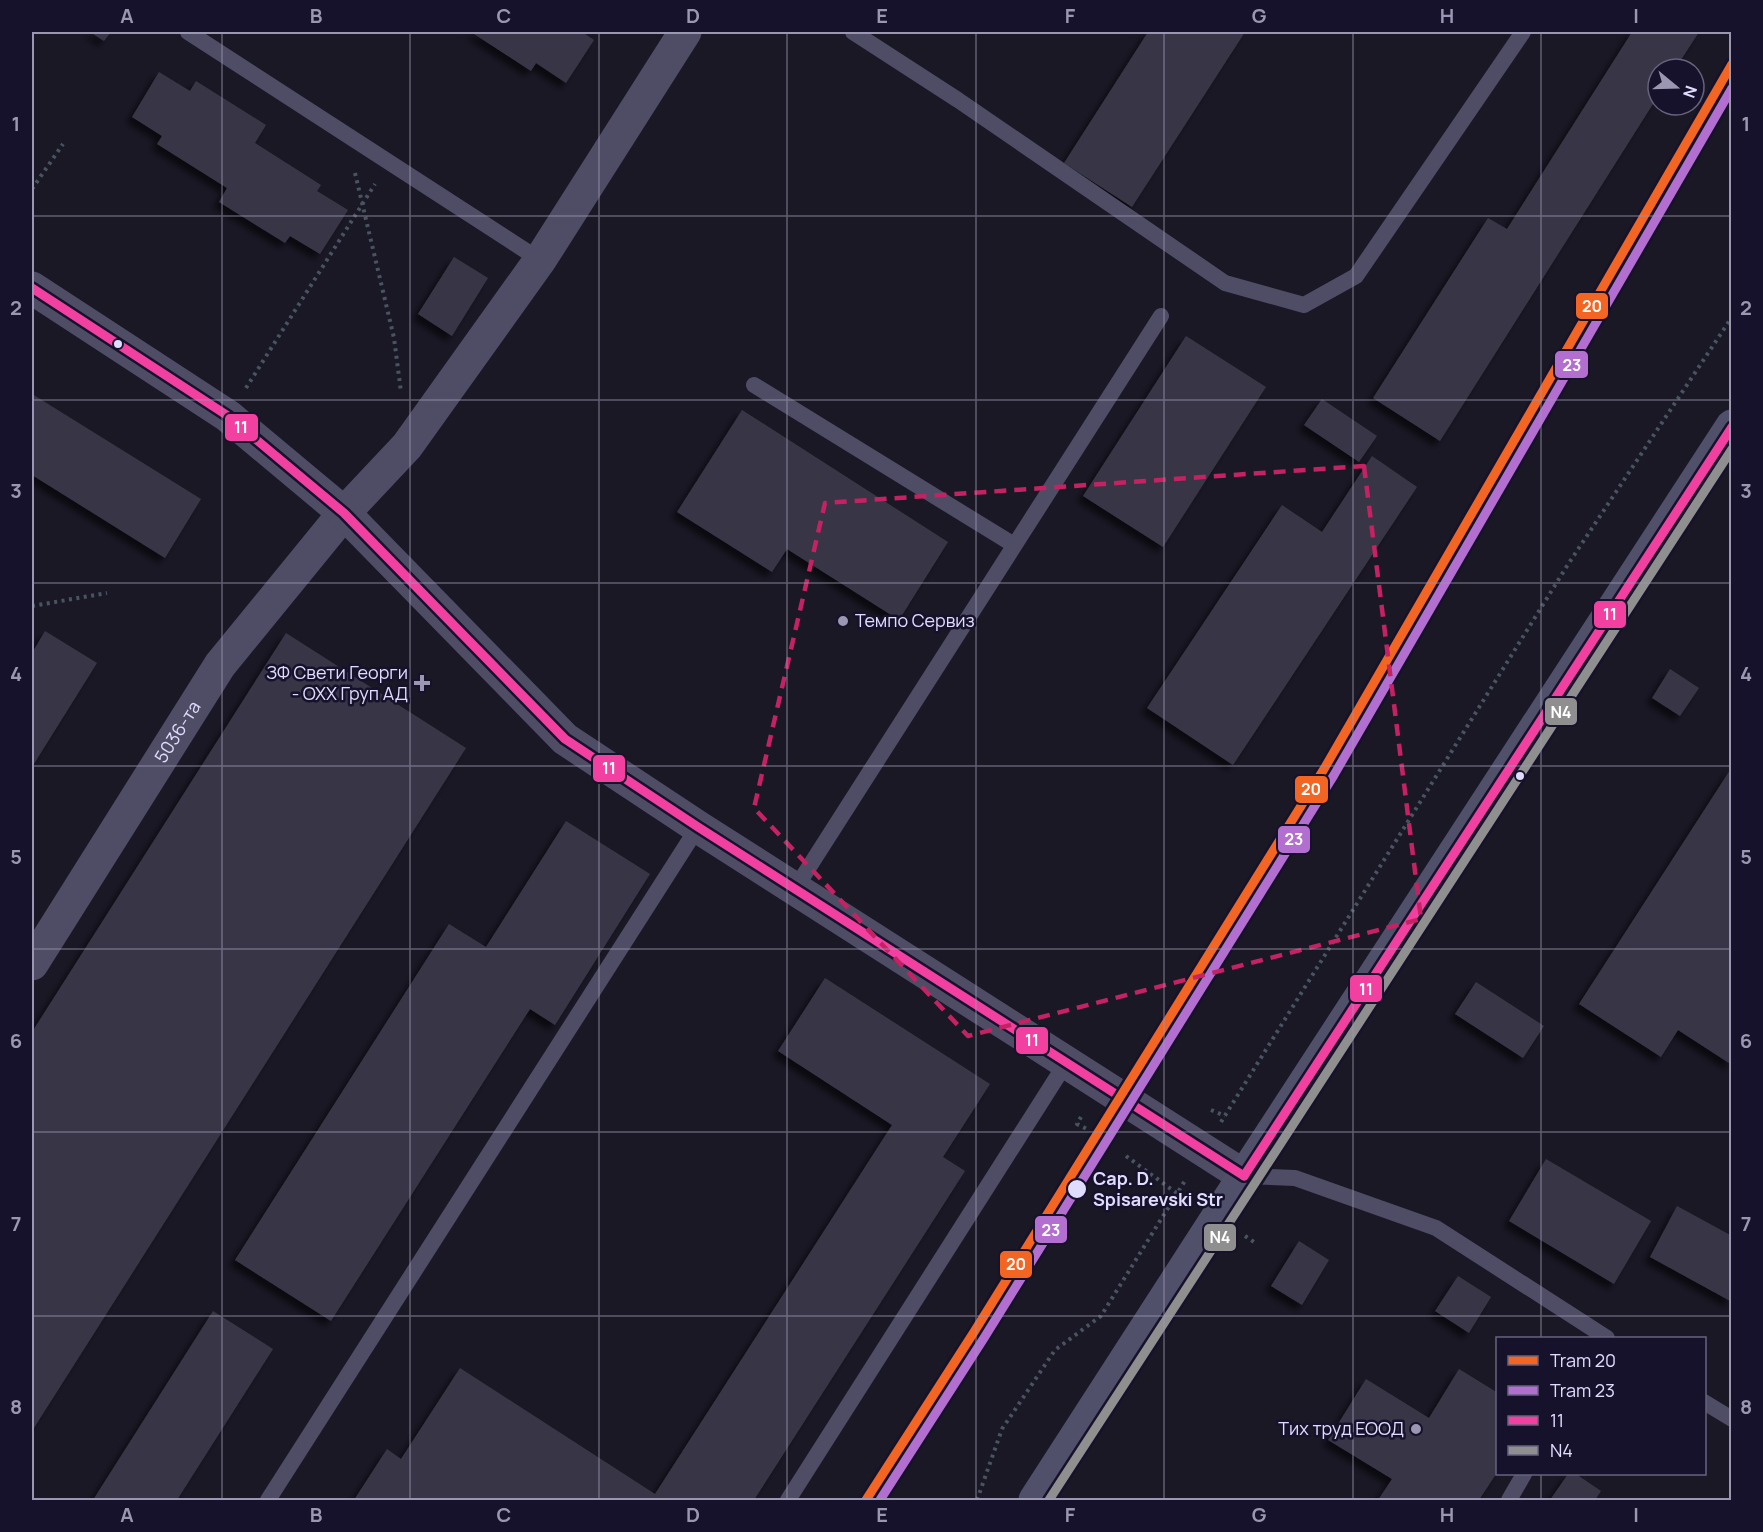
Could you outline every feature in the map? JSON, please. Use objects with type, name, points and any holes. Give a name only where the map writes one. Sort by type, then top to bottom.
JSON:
[{"type":"main road","points":[[1035,1500],[1731,426]]},
{"type":"street","name":"5036-та","points":[[32,964],[220,665],[344,513],[407,446],[540,260],[686,32]]},
{"type":"street","points":[[32,288],[228,416],[344,513],[565,739],[698,827],[1244,1176]]},
{"type":"lane","points":[[188,32],[540,260]]},
{"type":"lane","points":[[853,32],[958,100],[1225,283],[1304,305],[1356,276],[1523,32]]},
{"type":"lane","points":[[795,889],[1161,316]]},
{"type":"lane","points":[[754,385],[1014,546]]},
{"type":"lane","points":[[268,1500],[698,827]]},
{"type":"lane","points":[[788,1500],[1066,1063]]},
{"type":"lane","points":[[1244,1176],[1295,1178],[1436,1228],[1602,1337]]},
{"type":"lane","points":[[1706,1403],[1731,1419]]},
{"type":"lane","points":[[1509,1500],[1523,1475]]},
{"type":"path","points":[[345,134],[394,338],[407,446]]},
{"type":"path","points":[[32,189],[63,144]]},
{"type":"path","points":[[228,416],[389,162]]},
{"type":"path","points":[[1221,1122],[1567,566],[1731,317]]},
{"type":"path","points":[[32,606],[107,593]]},
{"type":"path","points":[[1081,1118],[1077,1124],[1089,1130]]},
{"type":"path","points":[[1126,1156],[1176,1195],[1186,1200]]},
{"type":"path","points":[[977,1500],[1002,1429],[1055,1350],[1101,1316],[1185,1180]]},
{"type":"path","points":[[1244,1235],[1254,1242]]},
{"type":"highlighted area","points":[[1364,466],[1421,919],[968,1036],[754,808],[825,503]]},
{"type":"building","points":[[90,32],[111,32],[104,41]]},
{"type":"building","points":[[471,32],[582,32],[594,40],[566,83],[536,63],[531,71]]},
{"type":"building","points":[[1148,32],[1245,32],[1132,207],[1064,163]]},
{"type":"building","points":[[1632,32],[1699,32],[1683,57],[1646,57],[1646,115],[1440,441],[1373,398],[1488,218],[1507,229]]},
{"type":"building","points":[[159,72],[190,91],[196,81],[266,125],[255,143],[321,185],[317,191],[348,210],[320,254],[290,236],[285,243],[219,202],[227,188],[157,144],[162,136],[132,117]]},
{"type":"building","points":[[454,257],[488,278],[452,336],[418,314]]},
{"type":"building","points":[[1186,336],[1266,387],[1163,547],[1083,496]]},
{"type":"building","points":[[32,394],[201,499],[165,558],[32,475]]},
{"type":"building","points":[[1322,399],[1377,436],[1359,462],[1304,425]]},
{"type":"building","points":[[742,410],[948,542],[899,620],[787,549],[772,572],[677,512]]},
{"type":"building","points":[[1372,456],[1417,487],[1233,765],[1147,708],[1282,505],[1322,532]]},
{"type":"building","points":[[45,631],[97,663],[32,767],[32,653]]},
{"type":"building","points":[[286,633],[466,748],[32,1431],[32,1032]]},
{"type":"building","points":[[1670,669],[1699,688],[1680,716],[1652,698]]},
{"type":"building","points":[[1732,767],[1732,1065],[1678,1030],[1661,1057],[1579,1004]]},
{"type":"building","points":[[566,821],[650,874],[555,1025],[530,1009],[331,1321],[235,1260],[449,924],[486,947]]},
{"type":"building","points":[[825,978],[990,1084],[943,1157],[965,1171],[754,1500],[354,1500],[387,1449],[401,1459],[460,1368],[655,1494],[892,1125],[778,1051]]},
{"type":"building","points":[[1476,982],[1544,1026],[1523,1058],[1455,1014]]},
{"type":"building","points":[[1546,1159],[1651,1221],[1614,1284],[1509,1221]]},
{"type":"building","points":[[1677,1206],[1732,1236],[1732,1302],[1650,1257]]},
{"type":"building","points":[[1299,1241],[1329,1260],[1302,1305],[1271,1286]]},
{"type":"building","points":[[1458,1276],[1491,1297],[1469,1333],[1435,1311]]},
{"type":"building","points":[[213,1311],[273,1349],[177,1500],[93,1500]]},
{"type":"building","name":"Тих труд ЕООД","points":[[1459,1369],[1496,1392],[1496,1474],[1479,1500],[1378,1500],[1392,1479],[1328,1440],[1366,1379],[1429,1418]]},
{"type":"building","points":[[1567,1475],[1577,1475],[1601,1491],[1595,1500],[1550,1500]]},
{"type":"tram line","name":"20","points":[[866,1500],[974,1332],[1324,769],[1732,64]]},
{"type":"tram line","name":"23","points":[[880,1500],[984,1338],[1334,775],[1732,88]]},
{"type":"transit line","name":"11","points":[[32,288],[228,416],[344,513],[565,739],[698,827],[1244,1176]]},
{"type":"transit line","name":"11","points":[[1244,1176],[1732,427]]},
{"type":"transit line","name":"N4","points":[[1049,1500],[1732,449]]},
{"type":"place","name":"Темпо Сервиз","points":[[843,621]]},
{"type":"place","name":"ЗФ Свети Георги - ОХХ Груп АД","points":[[422,683]]},
{"type":"place","name":"Cap. D. Spisarevski Str","points":[[1077,1189]]},
{"type":"place","name":"Тих труд ЕООД","points":[[1416,1429]]}]
